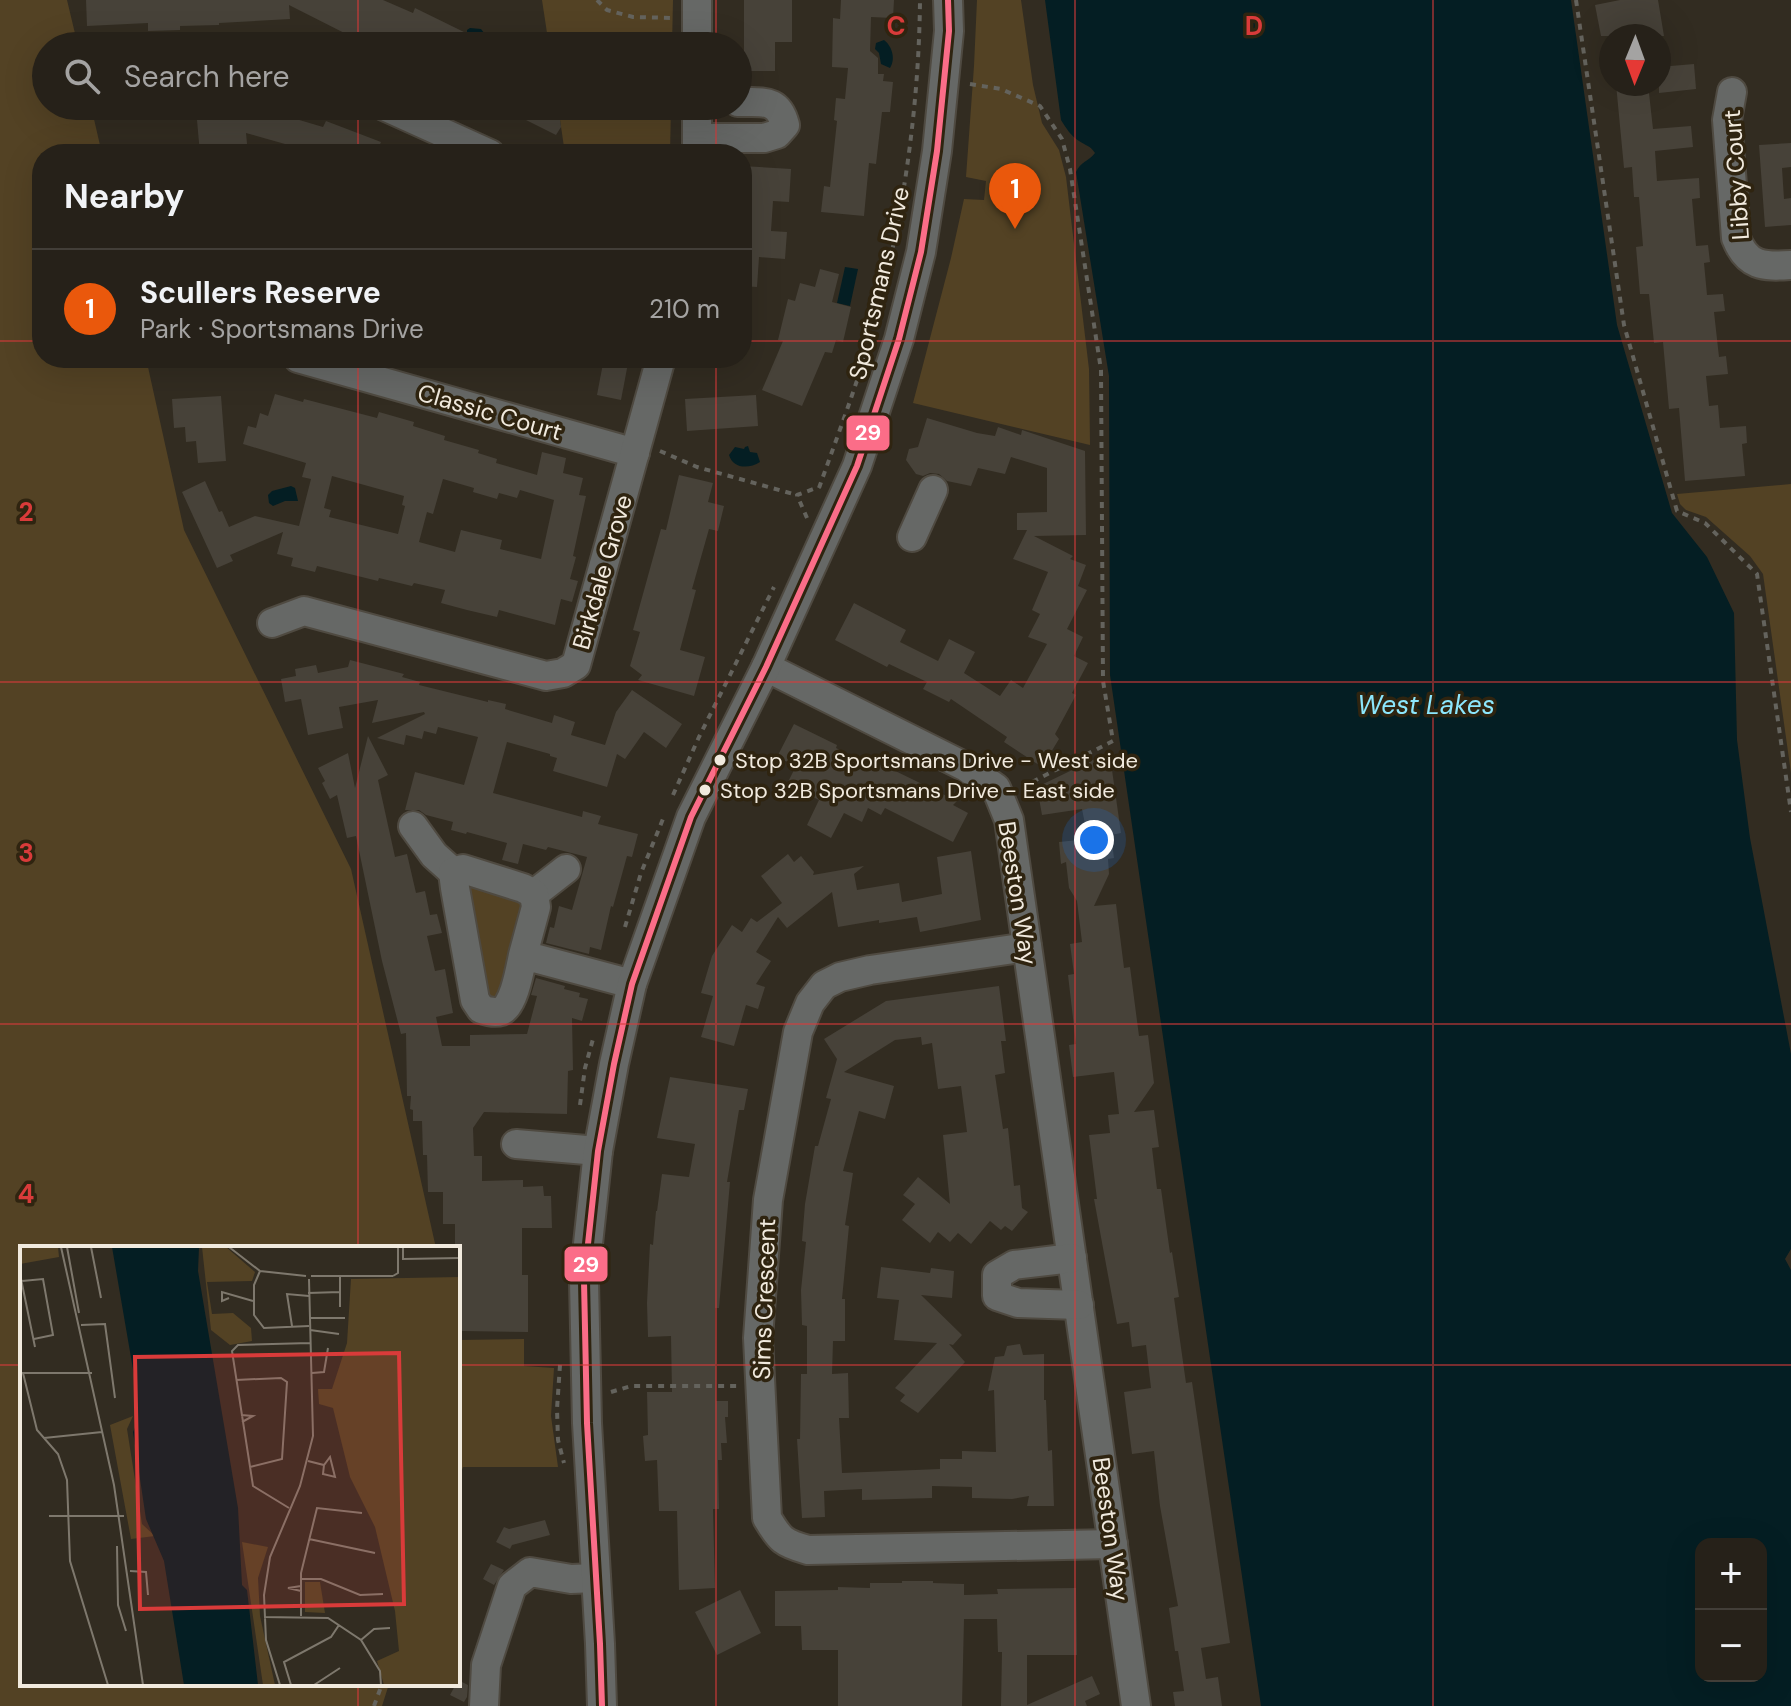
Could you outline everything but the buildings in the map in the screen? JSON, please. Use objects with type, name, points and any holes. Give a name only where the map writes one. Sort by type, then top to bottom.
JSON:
[{"type":"street","name":"Sportsmans Drive","points":[[602,1706],[587,1423],[584,1281],[598,1151],[632,984],[691,817],[766,667],[857,466],[899,339],[921,252],[937,151],[949,31],[948,0]]},
{"type":"street","points":[[689,9],[694,32]]},
{"type":"street","name":"Libby Court","points":[[1732,92],[1727,120],[1736,238],[1742,252],[1750,260],[1770,267],[1791,265]]},
{"type":"street","points":[[714,144],[764,138],[777,134],[785,125],[781,111],[770,103],[752,102]]},
{"type":"street","points":[[415,120],[468,144]]},
{"type":"street","points":[[697,120],[697,144]]},
{"type":"street","name":"Classic Court","points":[[333,368],[635,453]]},
{"type":"street","name":"Birkdale Grove","points":[[272,623],[304,611],[546,676],[563,673],[576,665],[658,368]]},
{"type":"street","points":[[912,537],[933,490]]},
{"type":"street","name":"Beeston Way","points":[[766,667],[966,767],[996,788],[1009,820],[1136,1706]]},
{"type":"street","points":[[413,826],[434,855],[453,872],[475,1000],[481,1009],[502,1011],[510,1005],[536,907],[534,894]]},
{"type":"street","points":[[453,872],[463,869],[534,894]]},
{"type":"street","points":[[534,894],[566,869]]},
{"type":"street","name":"Sims Crescent","points":[[1027,947],[840,977],[824,985],[810,1003],[798,1032],[768,1200],[758,1338],[767,1518],[778,1538],[808,1550],[1113,1544]]},
{"type":"street","points":[[523,955],[632,984]]},
{"type":"street","points":[[516,1144],[598,1151]]},
{"type":"street","points":[[1072,1258],[1014,1265],[997,1275],[997,1296],[1018,1303],[1079,1305]]},
{"type":"street","points":[[484,1706],[486,1665],[512,1586],[530,1572],[571,1579],[596,1578]]},
{"type":"path","points":[[597,0],[607,10],[633,17],[689,9]]},
{"type":"path","name":"Sportsmans Drive","points":[[816,495],[864,358],[894,239],[909,146],[920,0]]},
{"type":"path","points":[[1576,0],[1624,325],[1677,511],[1705,523],[1757,574],[1791,812]]},
{"type":"path","points":[[970,84],[1001,89],[1040,106],[1062,139],[1070,169],[1101,370],[1103,681],[1113,741],[1019,789]]},
{"type":"path","points":[[635,453],[655,448],[697,467],[797,495],[819,487]]},
{"type":"path","points":[[797,495],[807,518],[813,504]]},
{"type":"path","points":[[748,642],[774,587]]},
{"type":"path","points":[[611,1392],[631,1386],[760,1386]]},
{"type":"path","points":[[374,1706],[381,1686]]},
{"type":"shaded area","points":[[0,0],[67,0],[75,32],[32,32],[32,120],[94,120],[100,144],[32,144],[32,368],[148,368],[184,530],[351,869],[436,1246],[20,1246],[20,1686],[388,1686],[382,1706],[0,1706]]},
{"type":"shaded area","points":[[542,0],[673,0],[672,32],[547,32]]},
{"type":"shaded area","points":[[977,0],[1021,0],[1033,85],[1042,123],[1059,150],[1066,177],[1089,369],[1090,445],[913,403],[964,199],[984,200],[986,181],[966,177]]},
{"type":"shaded area","points":[[560,120],[671,120],[670,144],[564,144]]},
{"type":"shaded area","points":[[1791,484],[1791,773],[1763,574],[1750,556],[1706,517],[1686,510],[1677,494]]},
{"type":"shaded area","points":[[463,869],[536,907],[492,1012]]},
{"type":"shaded area","points":[[524,1339],[524,1366],[554,1368],[551,1416],[558,1467],[463,1467],[460,1475],[460,1340]]},
{"type":"water","name":"West Lakes","points":[[1045,0],[1571,0],[1617,325],[1672,513],[1707,557],[1734,613],[1737,740],[1750,838],[1791,1054],[1791,1249],[1785,1259],[1791,1270],[1791,1706],[1261,1706],[1110,675],[1109,376],[1076,172],[1095,153],[1061,120]]},
{"type":"water","points":[[481,29],[483,32],[467,32]]},
{"type":"water","points":[[884,40],[892,53],[890,68],[881,64],[875,49],[876,43]]},
{"type":"water","points":[[845,267],[858,269],[850,306],[837,303]]},
{"type":"water","points":[[748,446],[750,452],[757,453],[760,462],[746,467],[731,460],[729,455],[735,447],[744,449]]},
{"type":"water","points":[[291,486],[295,488],[298,501],[285,501],[273,506],[269,503],[268,495],[272,491]]},
{"type":"transit line","name":"29","points":[[602,1706],[587,1423],[584,1281],[598,1151],[614,1064],[632,984],[691,817],[766,667],[857,466],[899,339],[921,252],[937,151],[949,31],[948,0]]},
{"type":"place","name":"Scullers Reserve","points":[[1015,229]]},
{"type":"place","name":"Stop 32B Sportsmans Drive - West side","points":[[720,760]]},
{"type":"place","name":"Stop 32B Sportsmans Drive - East side","points":[[705,790]]}]
